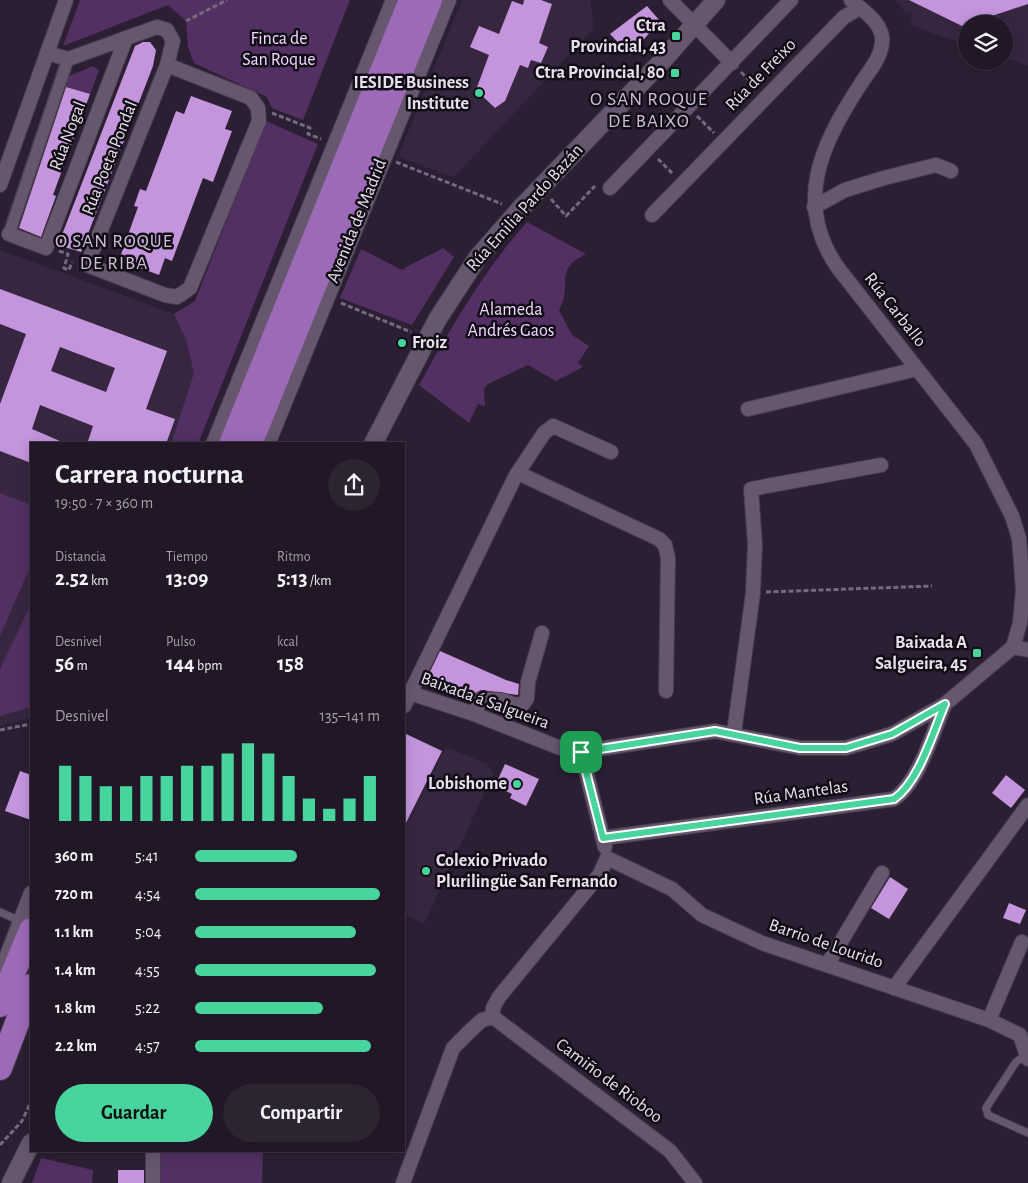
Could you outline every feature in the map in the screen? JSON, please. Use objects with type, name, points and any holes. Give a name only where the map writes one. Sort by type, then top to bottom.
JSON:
[{"type":"highway","name":"Avenida de Madrid","points":[[232,442],[411,0]]},
{"type":"highway","name":"Avenida de Madrid","points":[[251,442],[430,0]]},
{"type":"highway","points":[[0,1005],[26,925]]},
{"type":"highway","points":[[0,1068],[30,989]]},
{"type":"street","points":[[0,185],[66,0]]},
{"type":"street","points":[[214,442],[393,0]]},
{"type":"street","name":"Avenida de Madrid","points":[[269,442],[448,0]]},
{"type":"street","points":[[670,0],[735,66]]},
{"type":"street","name":"Rúa Emilia Pardo Bazán","points":[[374,442],[437,320],[478,258],[520,208],[665,58],[716,0]]},
{"type":"street","points":[[604,186],[735,66],[791,0]]},
{"type":"street","name":"Rúa Carballo","points":[[855,4],[880,30],[881,50],[830,140],[817,177],[814,206],[818,229],[827,252],[976,444],[1012,516],[1020,546],[1024,590],[1020,623],[1013,647]]},
{"type":"street","name":"Rúa de Freixo","points":[[652,215],[855,4]]},
{"type":"street","name":"Rúa Poeta Pondal","points":[[126,38],[157,27],[168,30],[173,41],[167,65],[88,265],[165,295],[177,296],[190,288],[259,121],[258,108],[251,98],[167,65]]},
{"type":"street","points":[[47,54],[68,59],[126,38]]},
{"type":"street","name":"Rúa Nogal","points":[[9,234],[46,248],[126,38]]},
{"type":"street","points":[[9,234],[68,59]]},
{"type":"street","points":[[814,206],[845,190],[892,176],[936,165],[951,171]]},
{"type":"street","points":[[748,409],[917,369]]},
{"type":"street","points":[[407,692],[516,475],[544,433],[553,426],[611,452]]},
{"type":"street","points":[[734,733],[753,593],[754,544],[751,489],[880,465]]},
{"type":"street","points":[[516,475],[660,539],[665,545],[668,558],[666,690]]},
{"type":"street","points":[[474,714],[482,699],[501,700],[516,705],[523,704],[527,698],[528,682],[542,633]]},
{"type":"street","points":[[1013,647],[1028,650]]},
{"type":"street","name":"Baixada á Salgueira","points":[[407,692],[474,714],[565,750],[581,752],[715,731],[734,733],[762,741],[800,748],[846,748],[892,734],[945,704],[1013,647]]},
{"type":"street","name":"Rúa Mantelas","points":[[603,838],[894,799],[904,793],[945,704]]},
{"type":"street","points":[[404,1183],[453,1048],[482,1020],[493,1017],[493,1008],[499,997],[600,874],[607,858],[581,752]]},
{"type":"street","points":[[894,988],[1028,805]]},
{"type":"street","name":"Barrio de Lourido","points":[[607,858],[672,889],[702,915],[762,943],[989,1020],[1020,1036],[1027,1057]]},
{"type":"street","points":[[827,965],[882,873]]},
{"type":"street","points":[[0,973],[26,925],[30,899]]},
{"type":"street","points":[[989,1020],[1022,942]]},
{"type":"street","name":"Camiño de Rioboo","points":[[493,1017],[670,1151],[695,1183]]},
{"type":"street","points":[[13,1032],[30,1018]]},
{"type":"street","points":[[11,1183],[30,1145]]},
{"type":"street","points":[[153,1152],[153,1183]]},
{"type":"lane","points":[[0,912],[26,925]]},
{"type":"lane","points":[[1027,1057],[1016,1062],[986,1108],[988,1115],[1028,1133]]},
{"type":"path","points":[[186,21],[227,0]]},
{"type":"path","points":[[735,66],[758,89]]},
{"type":"path","points":[[272,112],[310,128],[308,134],[320,140],[323,134]]},
{"type":"path","points":[[695,114],[716,135]]},
{"type":"path","points":[[656,156],[675,177]]},
{"type":"path","points":[[391,160],[502,204]]},
{"type":"path","points":[[546,194],[566,216],[604,186]]},
{"type":"path","points":[[68,254],[64,268],[69,270],[75,255]]},
{"type":"path","points":[[336,301],[411,332]]},
{"type":"path","points":[[753,593],[932,586]]},
{"type":"path","points":[[0,730],[30,724]]},
{"type":"path","points":[[0,1145],[22,1121],[30,1106]]},
{"type":"shaded area","name":"IESIDE Business Institute","points":[[462,0],[590,0],[594,28],[454,177],[398,157]]},
{"type":"shaded area","points":[[895,0],[1028,0],[1028,66],[1013,60],[1013,15],[958,15],[958,42],[910,25],[913,13],[906,12]]},
{"type":"shaded area","points":[[0,250],[174,314],[186,340],[194,373],[172,442],[30,442],[30,717],[0,726]]},
{"type":"shaded area","name":"Colexio Privado Plurilingüe San Fernando","points":[[446,747],[487,764],[493,774],[424,924],[405,914],[405,827]]},
{"type":"green space","name":"Finca de San Roque","points":[[80,0],[350,0],[303,120],[272,108],[267,97],[194,63],[188,47],[186,21],[168,5],[63,46]]},
{"type":"green space","points":[[93,66],[99,70],[90,95],[64,86],[67,77]]},
{"type":"green space","points":[[266,121],[318,144],[199,442],[172,442],[194,373],[186,340],[174,314],[195,301]]},
{"type":"green space","name":"Alameda Andrés Gaos","points":[[527,222],[586,254],[576,260],[566,272],[565,293],[559,310],[572,335],[589,346],[578,363],[583,367],[556,381],[528,365],[488,384],[484,389],[485,406],[478,404],[469,423],[419,385],[468,300],[496,260]]},
{"type":"green space","points":[[443,248],[454,257],[412,325],[340,298],[361,249],[402,270]]},
{"type":"green space","points":[[0,493],[30,505],[30,567],[0,636]]},
{"type":"green space","points":[[30,606],[30,707],[0,716],[0,669]]},
{"type":"green space","points":[[160,1152],[263,1152],[262,1183],[160,1183]]},
{"type":"green space","points":[[41,1158],[93,1170],[92,1183],[32,1183]]},
{"type":"building","points":[[524,0],[541,0],[552,4],[539,43],[548,47],[541,63],[531,60],[528,68],[520,65],[505,101],[495,108],[476,90],[489,55],[470,47],[479,26],[499,34],[512,1],[523,5]]},
{"type":"building","points":[[909,0],[1028,0],[1028,4],[995,15],[958,15],[958,24]]},
{"type":"building","points":[[647,6],[660,21],[630,55],[610,34]]},
{"type":"building","points":[[143,42],[150,42],[156,50],[153,66],[81,252],[58,245],[135,46]]},
{"type":"building","points":[[66,87],[90,94],[53,195],[56,196],[41,237],[19,228]]},
{"type":"building","points":[[191,96],[232,111],[225,129],[232,131],[213,182],[203,178],[172,261],[165,258],[159,275],[119,260],[138,207],[134,206],[140,189],[146,191],[176,111],[184,114]]},
{"type":"building","points":[[0,289],[167,351],[146,409],[175,419],[167,442],[88,442],[93,426],[40,405],[32,429],[62,442],[30,442],[30,463],[0,451],[0,404],[26,334],[0,324]],"holes":[[[60,347],[115,368],[106,392],[51,371]]]},
{"type":"building","points":[[440,651],[519,684],[518,695],[481,690],[474,694],[461,694],[426,686],[424,684]]},
{"type":"building","points":[[405,733],[442,751],[405,825]]},
{"type":"building","points":[[505,764],[539,779],[526,806],[510,798],[512,794],[495,786]]},
{"type":"building","points":[[20,771],[30,775],[30,820],[5,811]]},
{"type":"building","points":[[1006,775],[1025,790],[1011,808],[992,793]]},
{"type":"building","points":[[890,877],[908,889],[889,919],[871,908]]},
{"type":"building","points":[[1009,903],[1026,910],[1020,924],[1003,918]]},
{"type":"building","points":[[118,1170],[144,1170],[144,1183],[118,1183]]},
{"type":"place","name":"Ctra Provincial, 43","points":[[676,36]]},
{"type":"place","name":"Ctra Provincial, 80","points":[[675,73]]},
{"type":"place","name":"IESIDE Business Institute","points":[[479,93]]},
{"type":"place","name":"Froiz","points":[[402,343]]},
{"type":"place","name":"Baixada A Salgueira, 45","points":[[977,653]]},
{"type":"place","name":"Lobishome","points":[[517,784]]},
{"type":"place","name":"Colexio Privado Plurilingüe San Fernando","points":[[426,871]]},
{"type":"district","name":"O SAN ROQUE DE BAIXO","points":[[649,110]]},
{"type":"district","name":"O SAN ROQUE DE RIBA","points":[[114,252]]},
{"type":"route","points":[[945,704],[904,793],[894,799],[603,838],[581,752],[715,731],[734,733],[762,741],[800,748],[846,748],[892,734],[945,704]]}]
